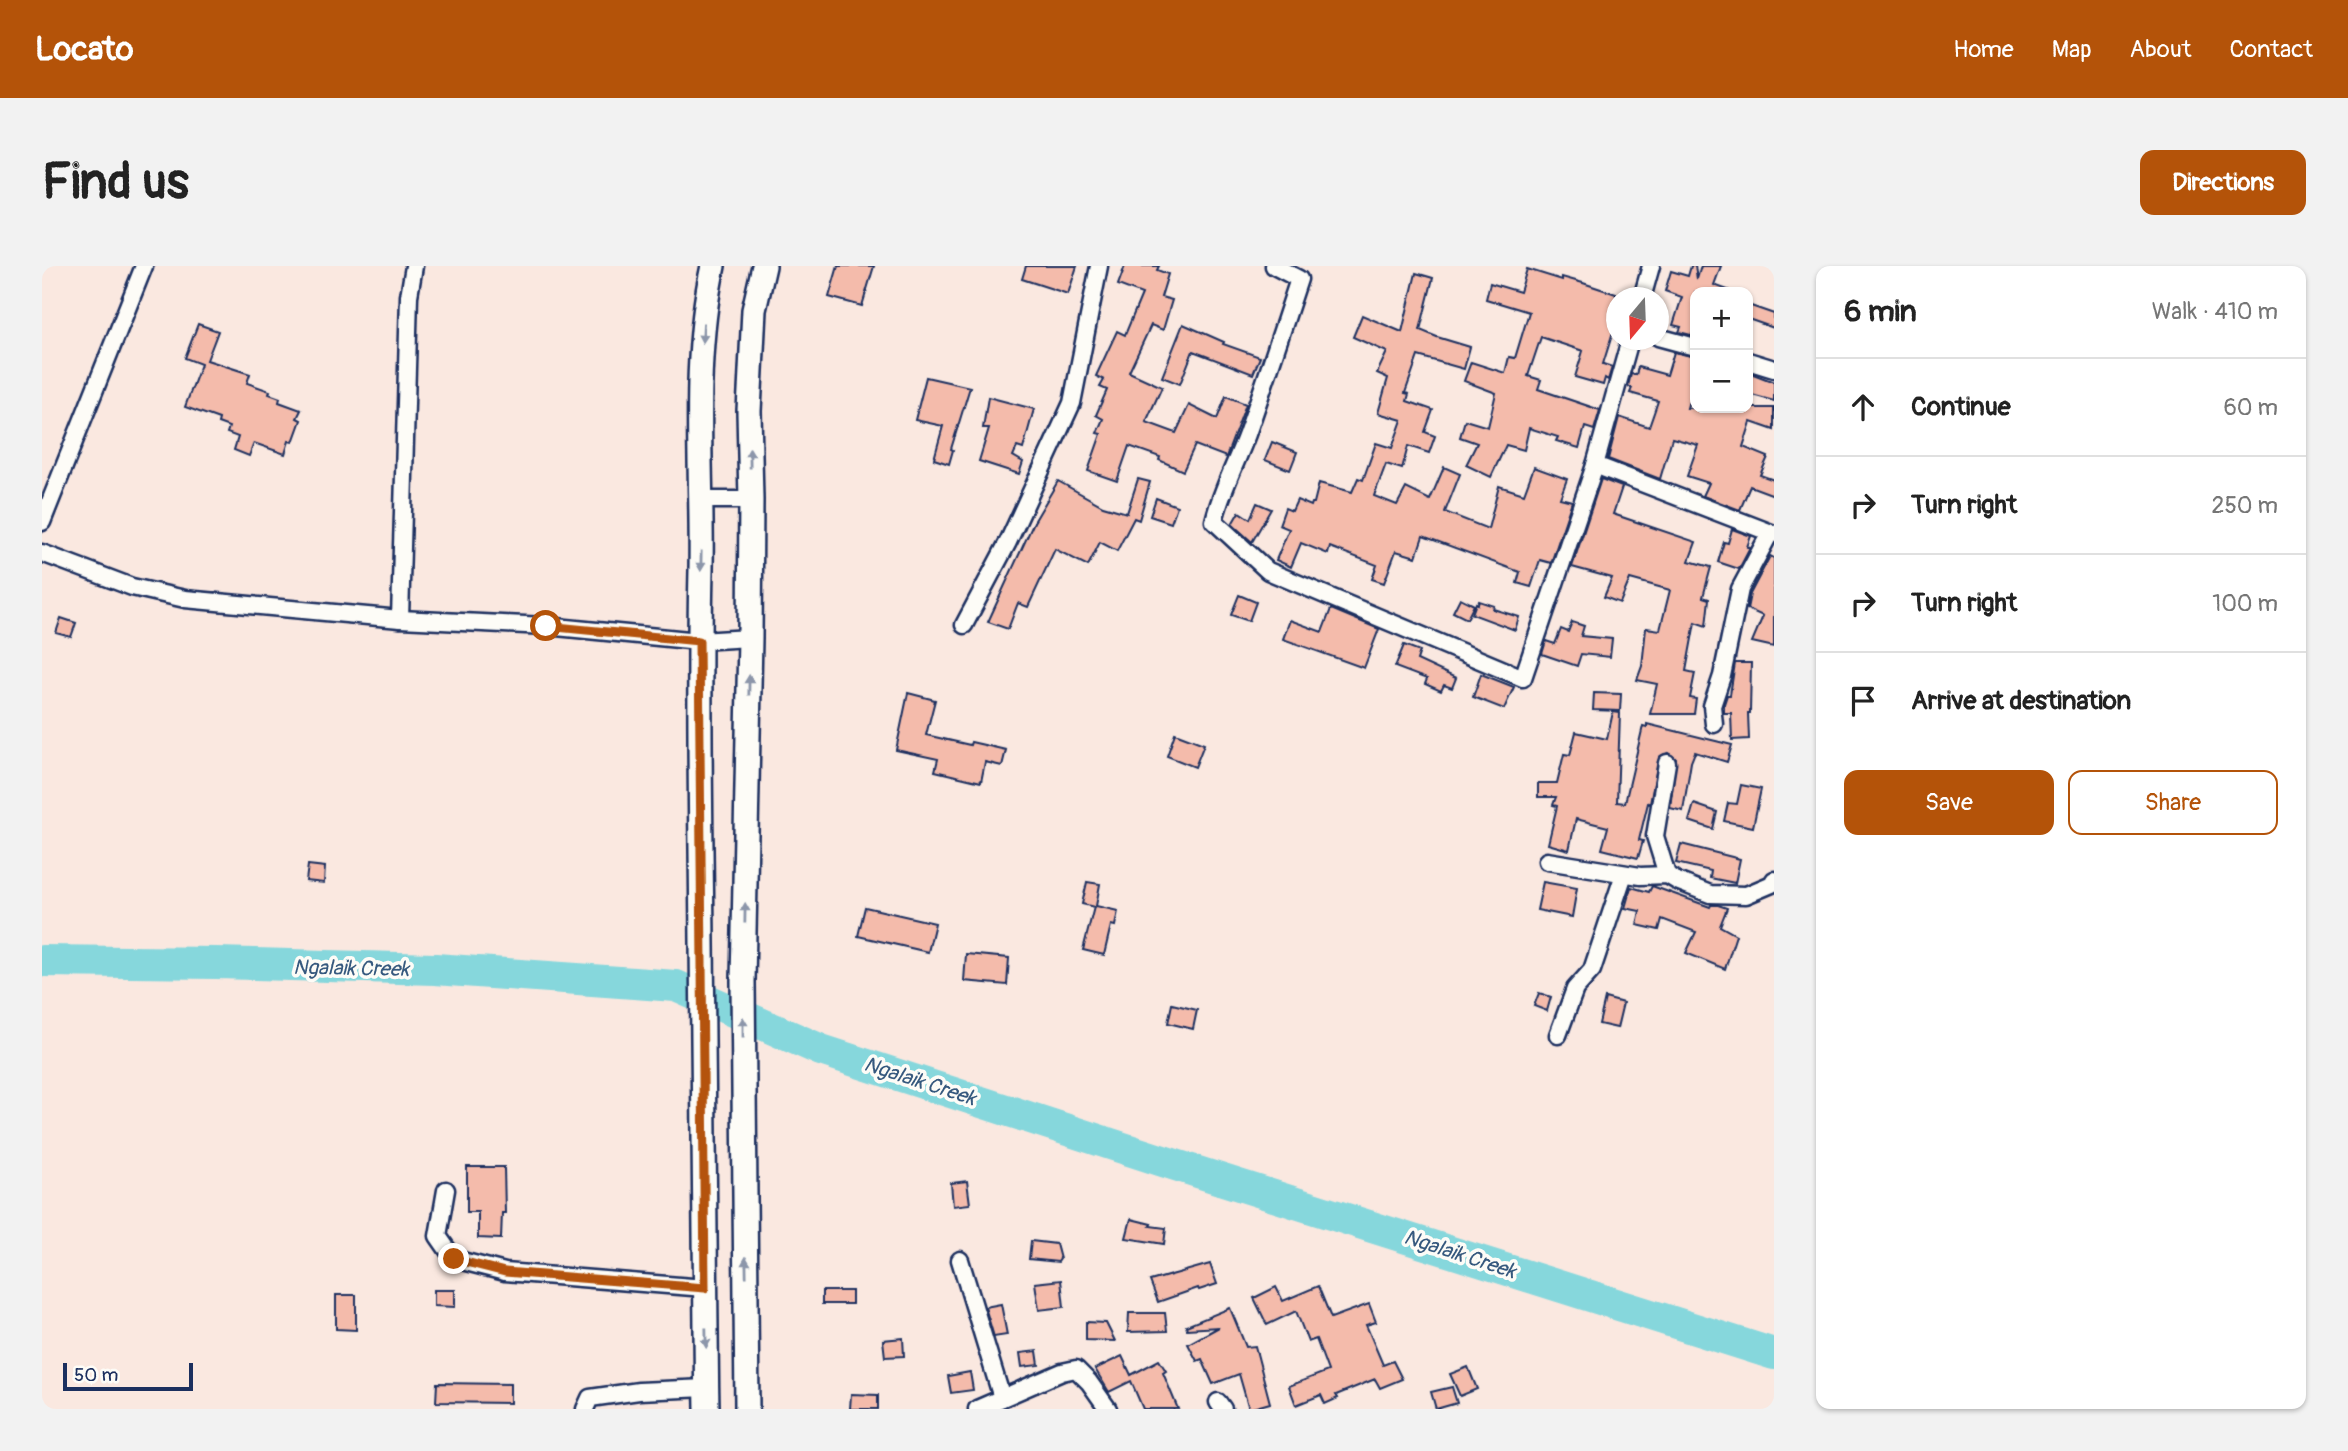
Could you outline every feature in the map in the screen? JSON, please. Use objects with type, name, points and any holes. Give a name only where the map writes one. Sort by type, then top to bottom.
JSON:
[{"type":"main road","points":[[706,1398],[699,641],[702,500],[700,410],[705,303],[713,266]]},
{"type":"main road","points":[[747,1409],[743,981],[750,638],[749,411],[753,323],[764,266]]},
{"type":"street","points":[[42,522],[144,266]]},
{"type":"street","points":[[400,619],[407,333],[414,266]]},
{"type":"street","points":[[964,625],[1008,542],[1072,403],[1099,266]]},
{"type":"street","points":[[1274,266],[1299,279],[1214,521],[1268,571],[1522,678],[1595,465],[1627,350]]},
{"type":"street","points":[[1645,287],[1651,266]]},
{"type":"street","points":[[1669,340],[1690,346]]},
{"type":"street","points":[[1753,363],[1774,369]]},
{"type":"street","points":[[1595,465],[1772,533],[1740,589],[1722,676],[1712,706],[1714,724]]},
{"type":"street","points":[[702,500],[751,500]]},
{"type":"street","points":[[42,553],[132,587],[185,599],[400,619],[546,626],[699,641],[750,638]]},
{"type":"street","points":[[1667,763],[1655,836],[1667,874],[1677,881],[1710,894],[1746,895],[1772,884],[1774,880]]},
{"type":"street","points":[[1547,861],[1640,876],[1667,874]]},
{"type":"street","points":[[1558,1035],[1575,989],[1592,970],[1625,874]]},
{"type":"street","points":[[446,1190],[438,1236],[454,1259],[505,1272],[705,1288]]},
{"type":"street","points":[[960,1260],[1002,1398]]},
{"type":"street","points":[[977,1409],[1062,1372],[1076,1369],[1108,1409]]},
{"type":"street","points":[[585,1409],[590,1398],[639,1391],[706,1398]]},
{"type":"building","points":[[838,266],[874,266],[862,306],[829,297]]},
{"type":"building","points":[[1026,266],[1077,266],[1068,294],[1022,279]]},
{"type":"building","points":[[1125,266],[1159,266],[1157,270],[1168,274],[1161,297],[1172,300],[1163,330],[1151,325],[1129,372],[1162,387],[1146,422],[1176,433],[1189,405],[1217,419],[1226,396],[1246,404],[1226,457],[1195,445],[1183,471],[1159,460],[1160,457],[1129,446],[1117,481],[1088,471],[1101,434],[1097,433],[1103,419],[1096,415],[1107,390],[1100,387],[1104,380],[1096,376],[1117,331],[1125,335],[1142,294],[1118,285]]},
{"type":"building","points":[[1691,266],[1695,266],[1697,279],[1701,266],[1721,266],[1714,285],[1720,287],[1690,287],[1690,335],[1679,332],[1681,327],[1673,325],[1682,297],[1669,292],[1669,287],[1666,287],[1671,271],[1688,276]]},
{"type":"building","points":[[1527,269],[1606,291],[1607,350],[1603,364],[1612,367],[1608,380],[1605,378],[1603,385],[1575,377],[1583,351],[1541,337],[1528,376],[1541,380],[1538,389],[1600,410],[1594,430],[1585,427],[1579,448],[1556,441],[1558,437],[1529,428],[1524,450],[1506,445],[1491,477],[1466,465],[1477,443],[1460,437],[1465,420],[1488,427],[1496,393],[1464,381],[1471,362],[1505,373],[1509,357],[1515,358],[1529,312],[1486,299],[1490,283],[1520,292]]},
{"type":"building","points":[[1416,273],[1433,278],[1420,330],[1470,347],[1464,369],[1418,356],[1405,393],[1409,394],[1407,401],[1433,410],[1425,432],[1435,436],[1429,453],[1408,446],[1402,469],[1386,464],[1374,496],[1397,505],[1406,488],[1430,500],[1444,467],[1460,474],[1445,512],[1488,529],[1499,486],[1524,494],[1534,467],[1567,479],[1560,498],[1572,501],[1551,563],[1540,560],[1531,587],[1517,583],[1520,572],[1423,536],[1416,557],[1396,551],[1384,583],[1372,579],[1377,565],[1330,547],[1328,554],[1301,543],[1291,567],[1276,560],[1289,529],[1279,525],[1285,508],[1292,511],[1297,500],[1311,506],[1319,483],[1352,492],[1358,478],[1363,480],[1376,443],[1392,448],[1402,420],[1378,413],[1388,378],[1377,373],[1387,352],[1353,337],[1362,315],[1402,332]]},
{"type":"building","points":[[1753,307],[1774,314],[1774,328],[1753,321]]},
{"type":"building","points":[[198,324],[218,331],[207,360],[250,374],[247,383],[270,391],[269,394],[280,398],[279,402],[301,410],[297,418],[301,420],[293,442],[289,441],[285,454],[254,443],[249,456],[234,450],[238,437],[227,433],[229,427],[218,423],[219,419],[185,407],[201,364],[185,358]]},
{"type":"building","points":[[1183,324],[1224,342],[1223,344],[1260,357],[1253,374],[1193,351],[1180,384],[1162,377]]},
{"type":"building","points":[[1674,352],[1690,356],[1690,397],[1687,408],[1690,408],[1690,413],[1753,413],[1753,408],[1774,408],[1774,430],[1751,422],[1743,447],[1768,457],[1760,475],[1774,480],[1774,495],[1750,486],[1740,510],[1703,496],[1709,483],[1687,476],[1698,445],[1672,438],[1660,479],[1608,459],[1619,417],[1649,427],[1658,401],[1630,393],[1632,388],[1628,386],[1631,374],[1636,375],[1638,367],[1667,375]]},
{"type":"building","points":[[1753,374],[1774,382],[1774,401],[1753,395]]},
{"type":"building","points":[[926,377],[970,387],[949,464],[934,459],[943,426],[915,420]]},
{"type":"building","points":[[988,397],[1034,409],[1023,449],[1017,447],[1013,456],[1023,462],[1019,474],[979,461],[989,428],[983,428]]},
{"type":"building","points":[[1272,442],[1297,452],[1290,470],[1265,460]]},
{"type":"building","points":[[1138,479],[1150,482],[1139,520],[1134,518],[1117,551],[1100,542],[1088,566],[1055,549],[1028,607],[1018,603],[1008,629],[988,622],[1034,522],[1058,481],[1103,506],[1127,513]]},
{"type":"building","points":[[1601,479],[1622,487],[1613,514],[1696,542],[1689,561],[1711,567],[1703,597],[1709,599],[1706,626],[1695,622],[1686,671],[1695,673],[1690,698],[1696,699],[1694,714],[1650,714],[1657,684],[1637,680],[1642,666],[1646,628],[1660,630],[1670,590],[1630,579],[1620,603],[1604,597],[1612,578],[1572,567]]},
{"type":"building","points":[[1156,498],[1177,506],[1171,523],[1150,516]]},
{"type":"building","points":[[1257,503],[1271,509],[1252,542],[1232,524],[1239,512],[1250,519]]},
{"type":"building","points":[[1732,529],[1751,536],[1747,547],[1750,548],[1739,569],[1718,562],[1724,542],[1728,543]]},
{"type":"building","points":[[1770,556],[1774,558],[1774,647],[1752,642],[1763,616],[1747,609],[1750,594]]},
{"type":"building","points":[[1239,595],[1256,602],[1249,621],[1231,615]]},
{"type":"building","points":[[1460,598],[1474,605],[1467,619],[1453,612]]},
{"type":"building","points":[[1479,601],[1494,606],[1493,609],[1519,617],[1515,630],[1472,614]]},
{"type":"building","points":[[1331,609],[1379,629],[1364,668],[1283,639],[1290,620],[1322,632]]},
{"type":"building","points":[[61,618],[76,623],[71,637],[56,633]]},
{"type":"building","points":[[1572,622],[1584,626],[1581,636],[1612,639],[1610,657],[1581,654],[1577,666],[1542,654],[1546,641],[1555,644],[1561,629],[1568,632]]},
{"type":"building","points":[[1404,645],[1420,651],[1417,660],[1456,678],[1452,688],[1444,685],[1441,691],[1425,684],[1427,679],[1395,667]]},
{"type":"building","points":[[1735,663],[1751,663],[1749,739],[1732,740],[1731,713],[1724,713]]},
{"type":"building","points":[[1481,674],[1514,687],[1504,709],[1473,697]]},
{"type":"building","points":[[908,693],[935,700],[926,735],[1006,750],[1002,766],[985,762],[981,782],[935,771],[938,759],[896,750]]},
{"type":"building","points":[[1594,693],[1621,694],[1620,711],[1593,710]]},
{"type":"building","points":[[1613,712],[1620,713],[1617,802],[1625,803],[1643,726],[1647,727],[1647,724],[1732,745],[1727,762],[1695,752],[1683,811],[1670,808],[1676,759],[1668,753],[1659,757],[1650,804],[1648,803],[1639,840],[1643,841],[1638,858],[1602,849],[1608,827],[1576,819],[1569,850],[1548,844],[1557,806],[1553,805],[1556,797],[1538,797],[1538,783],[1557,783],[1564,754],[1570,755],[1576,732],[1607,739]]},
{"type":"building","points":[[1175,733],[1204,744],[1195,767],[1167,756]]},
{"type":"building","points":[[1741,785],[1761,789],[1753,827],[1724,821],[1728,803],[1737,804]]},
{"type":"building","points":[[1694,804],[1717,812],[1713,829],[1689,821]]},
{"type":"building","points":[[1681,844],[1740,859],[1735,883],[1710,878],[1711,871],[1676,863]]},
{"type":"building","points":[[308,865],[325,867],[324,883],[306,881]]},
{"type":"building","points":[[1087,882],[1100,884],[1096,906],[1118,911],[1115,926],[1111,925],[1104,955],[1083,950],[1094,907],[1082,904]]},
{"type":"building","points":[[1543,882],[1577,888],[1572,917],[1537,910]]},
{"type":"building","points":[[1652,886],[1710,907],[1718,905],[1727,908],[1720,926],[1736,935],[1725,969],[1686,953],[1696,932],[1662,919],[1659,930],[1637,925],[1640,911],[1625,908],[1631,887],[1649,892]]},
{"type":"building","points":[[865,907],[935,923],[928,952],[858,936]]},
{"type":"building","points":[[966,954],[1009,958],[1007,985],[964,981]]},
{"type":"building","points":[[1539,993],[1551,997],[1547,1011],[1534,1006]]},
{"type":"building","points":[[1605,998],[1623,1003],[1617,1028],[1599,1024]]},
{"type":"building","points":[[1172,1004],[1197,1010],[1193,1029],[1168,1023]]},
{"type":"building","points":[[467,1167],[504,1167],[505,1213],[502,1213],[501,1239],[478,1238],[478,1212],[467,1212]]},
{"type":"building","points":[[967,1181],[970,1204],[953,1206],[951,1183]]},
{"type":"building","points":[[1131,1219],[1166,1228],[1164,1244],[1126,1238]]},
{"type":"building","points":[[1031,1241],[1056,1244],[1060,1259],[1058,1262],[1029,1259]]},
{"type":"building","points":[[1210,1264],[1217,1284],[1158,1302],[1150,1281]]},
{"type":"building","points":[[1061,1280],[1064,1307],[1039,1310],[1035,1283]]},
{"type":"building","points":[[1318,1286],[1331,1318],[1369,1304],[1376,1322],[1366,1325],[1383,1365],[1393,1361],[1402,1379],[1380,1388],[1375,1379],[1336,1395],[1338,1398],[1325,1404],[1321,1395],[1296,1405],[1289,1386],[1328,1371],[1316,1339],[1308,1342],[1296,1311],[1267,1325],[1254,1298],[1276,1287],[1283,1301]]},
{"type":"building","points":[[434,1290],[455,1290],[455,1307],[434,1306]]},
{"type":"building","points":[[822,1291],[852,1291],[852,1304],[822,1304]]},
{"type":"building","points":[[336,1295],[356,1295],[356,1330],[336,1329]]},
{"type":"building","points":[[1001,1304],[1007,1335],[994,1337],[985,1307]]},
{"type":"building","points":[[1230,1308],[1246,1347],[1255,1346],[1270,1403],[1249,1409],[1239,1374],[1213,1384],[1202,1359],[1197,1361],[1188,1344],[1219,1327],[1187,1329],[1186,1326]]},
{"type":"building","points":[[1129,1313],[1165,1313],[1167,1331],[1128,1332]]},
{"type":"building","points":[[1086,1322],[1106,1323],[1115,1341],[1086,1340]]},
{"type":"building","points":[[903,1338],[904,1356],[885,1357],[883,1340]]},
{"type":"building","points":[[1037,1351],[1039,1365],[1022,1367],[1020,1353]]},
{"type":"building","points":[[1122,1356],[1131,1375],[1159,1360],[1166,1371],[1163,1373],[1178,1409],[1143,1409],[1131,1381],[1109,1392],[1095,1369]]},
{"type":"building","points":[[1468,1367],[1477,1389],[1460,1396],[1450,1374]]},
{"type":"building","points":[[970,1372],[973,1390],[951,1393],[948,1376]]},
{"type":"building","points":[[437,1383],[510,1384],[510,1403],[436,1402]]},
{"type":"building","points":[[1452,1387],[1457,1403],[1436,1409],[1431,1392]]},
{"type":"building","points":[[851,1394],[878,1395],[878,1409],[850,1409]]},
{"type":"waterway","name":"Ngalaik Creek","points":[[42,961],[435,969],[676,986],[821,1050],[1774,1354]]},
{"type":"route","points":[[454,1259],[505,1272],[705,1288],[699,641],[546,626]]}]
